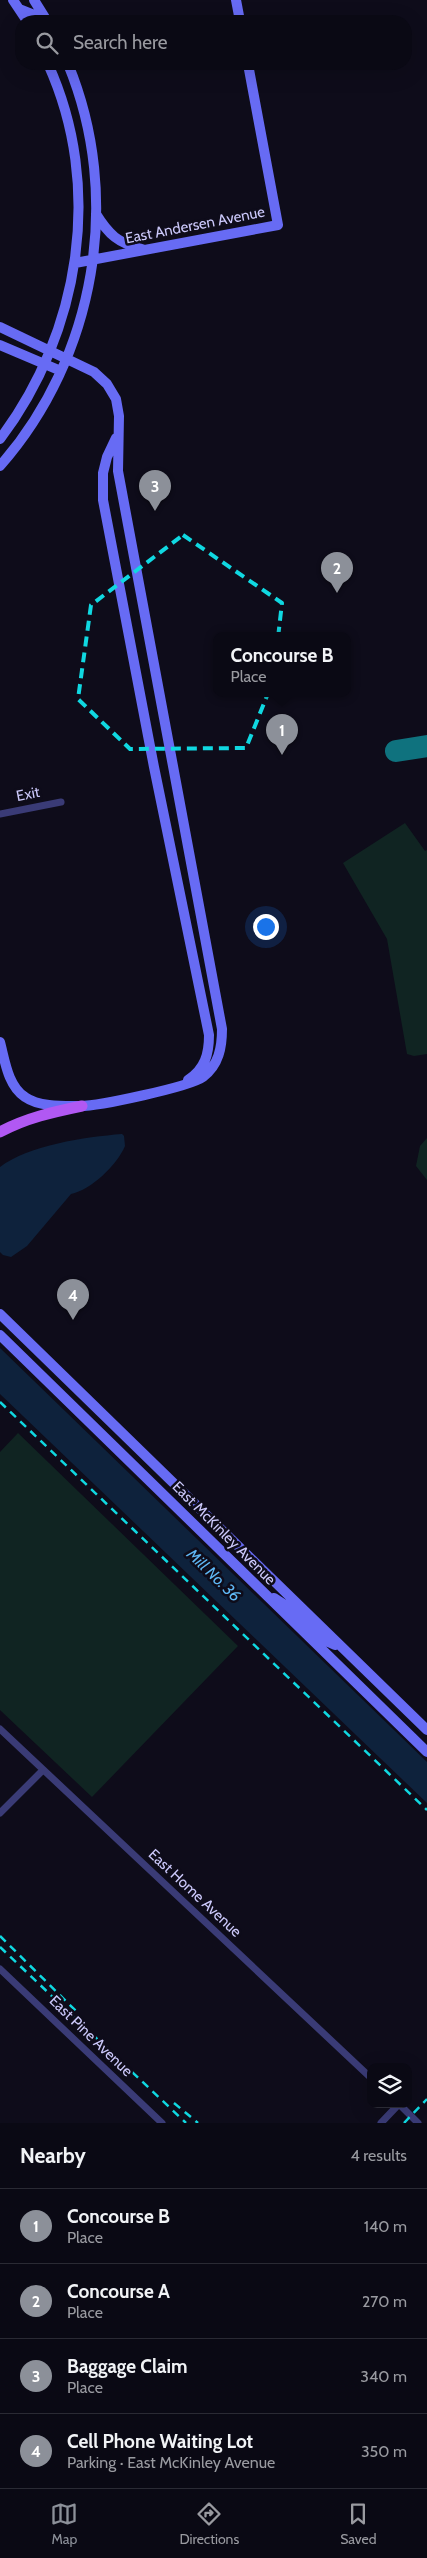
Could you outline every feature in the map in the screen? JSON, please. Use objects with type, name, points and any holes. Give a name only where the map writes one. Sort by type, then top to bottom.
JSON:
[{"type":"main road","points":[[34,0],[43,15]]},
{"type":"main road","points":[[236,0],[239,15]]},
{"type":"main road","points":[[16,4],[23,15]]},
{"type":"main road","points":[[16,4],[35,15]]},
{"type":"main road","points":[[0,439],[27,400],[51,350],[64,313],[75,263],[79,216],[75,161],[66,114],[50,70]]},
{"type":"main road","points":[[67,70],[75,82]]},
{"type":"main road","points":[[0,466],[40,411],[61,371],[82,316],[93,260],[96,214],[92,154],[75,82],[70,70]]},
{"type":"main road","name":"East Andersen Avenue","points":[[75,263],[278,225],[249,70]]},
{"type":"main road","points":[[96,214],[107,232],[118,241],[145,250]]},
{"type":"main road","points":[[0,327],[94,372],[107,384],[116,399],[119,416],[118,471],[222,1029],[218,1059],[211,1069],[194,1082],[177,1088],[82,1106],[18,1122],[0,1132]]},
{"type":"main road","points":[[0,345],[61,371]]},
{"type":"main road","points":[[118,434],[105,465],[104,500],[163,810],[209,1035],[206,1060],[201,1068],[177,1088]]},
{"type":"main road","points":[[163,810],[181,807]]},
{"type":"main road","points":[[0,1042],[9,1076],[24,1097],[44,1104],[82,1106]]},
{"type":"main road","name":"East McKinley Avenue","points":[[0,1314],[427,1731]]},
{"type":"main road","name":"East McKinley Avenue","points":[[0,1335],[164,1493],[255,1585],[427,1752]]},
{"type":"main road","points":[[255,1585],[291,1609],[326,1641],[334,1645],[338,1644]]},
{"type":"main road","points":[[337,1664],[344,1661],[351,1664],[394,1707],[427,1731]]},
{"type":"street","name":"Exit","points":[[0,814],[60,802]]},
{"type":"street","name":"East Home Avenue","points":[[0,1729],[367,2074]]},
{"type":"street","points":[[0,1813],[43,1770]]},
{"type":"street","name":"East Pine Avenue","points":[[0,1969],[162,2123]]},
{"type":"street","points":[[381,2123],[395,2108]]},
{"type":"street","points":[[403,2108],[418,2123]]},
{"type":"highlighted area","points":[[183,535],[282,603],[273,681],[246,748],[130,749],[78,699],[91,605]]},
{"type":"green space","points":[[405,823],[425,851],[427,850],[427,1054],[414,1056],[407,1054],[387,939],[343,863]]},
{"type":"green space","points":[[427,1138],[427,1180],[416,1166],[420,1146]]},
{"type":"green space","points":[[18,1433],[238,1646],[92,1797],[0,1710],[0,1452]]},
{"type":"water","points":[[122,1134],[125,1146],[116,1161],[102,1176],[79,1192],[71,1194],[27,1246],[11,1257],[0,1252],[0,1167],[26,1153],[58,1143]]},
{"type":"water","name":"Mill No. 36","points":[[0,1348],[427,1762],[427,1803],[0,1394]]},
{"type":"taxiway","points":[[396,751],[427,746]]},
{"type":"railway","points":[[0,1402],[427,1810]]},
{"type":"railway","points":[[0,1936],[78,2013]]},
{"type":"railway","points":[[0,1947],[186,2123]]},
{"type":"railway","points":[[404,2123],[427,2099]]},
{"type":"railway","points":[[174,2103],[198,2123]]},
{"type":"place","name":"Baggage Claim","points":[[155,511]]},
{"type":"place","name":"Concourse A","points":[[337,593]]},
{"type":"place","name":"Concourse B","points":[[282,755]]},
{"type":"place","name":"Cell Phone Waiting Lot","points":[[73,1320]]}]
